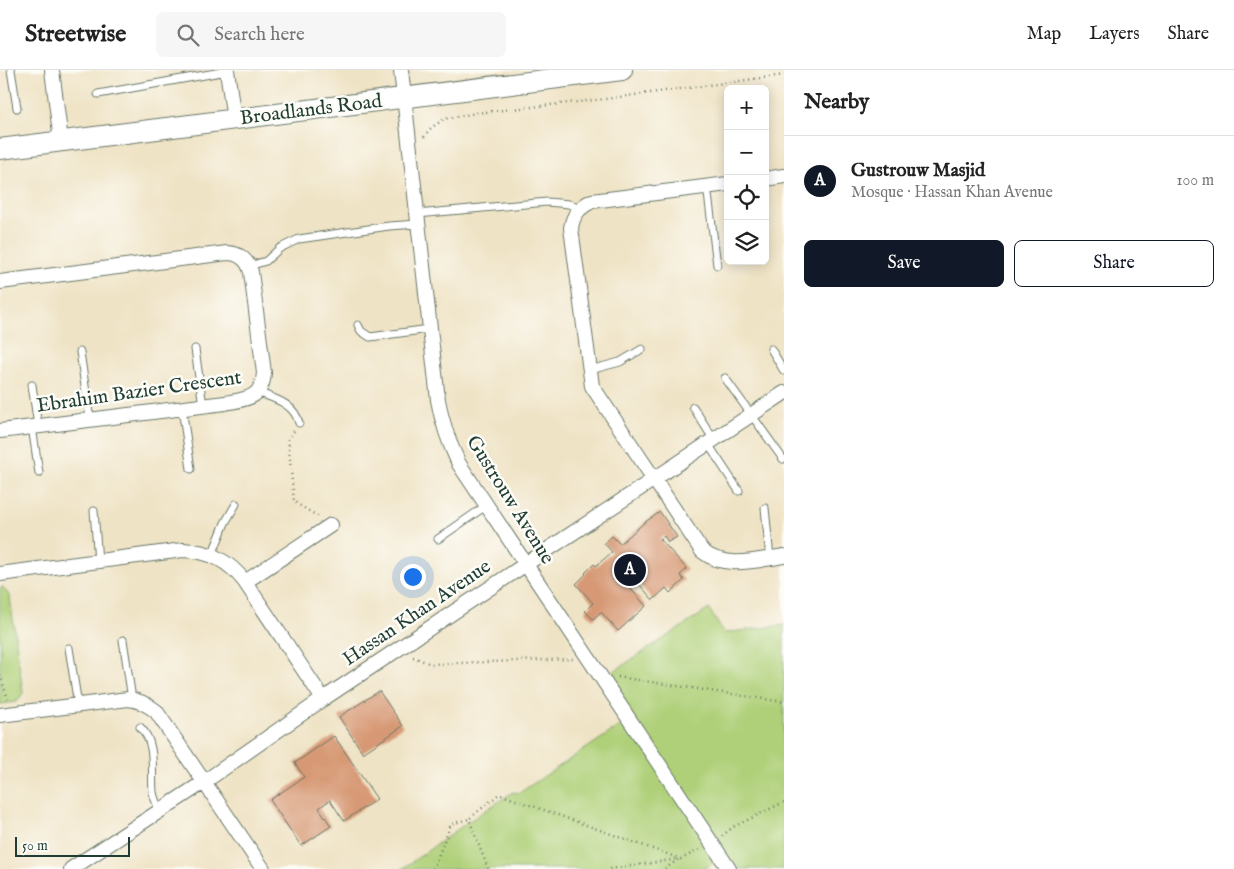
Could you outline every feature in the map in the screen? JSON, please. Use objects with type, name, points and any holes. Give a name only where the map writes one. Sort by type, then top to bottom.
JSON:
[{"type":"main road","name":"Broadlands Road","points":[[0,149],[404,98],[576,73],[622,70]]},
{"type":"street","points":[[52,70],[61,141]]},
{"type":"street","name":"Gustrouw Avenue","points":[[401,70],[438,400],[446,433],[459,464],[729,869]]},
{"type":"street","points":[[227,71],[234,120]]},
{"type":"street","points":[[769,178],[784,176]]},
{"type":"street","points":[[724,184],[592,201],[579,209],[574,217],[571,228],[592,386],[655,479],[697,546],[708,556],[728,562],[777,557]]},
{"type":"street","points":[[0,282],[227,253],[241,256],[249,266]]},
{"type":"street","name":"Ebrahim Bazier Crescent","points":[[0,431],[203,406],[248,398],[257,392],[264,373],[249,266]]},
{"type":"street","name":"Hassan Khan Avenue","points":[[73,869],[784,393]]},
{"type":"street","points":[[245,582],[331,524]]},
{"type":"street","points":[[0,574],[183,550],[212,555],[231,567],[245,582],[323,700]]},
{"type":"street","points":[[6,714],[132,699],[142,702],[156,711],[263,869]]},
{"type":"lane","points":[[11,70],[17,108]]},
{"type":"lane","points":[[98,94],[227,71]]},
{"type":"lane","points":[[707,186],[717,265]]},
{"type":"lane","points":[[249,266],[266,261],[280,248],[300,240],[389,226],[417,219],[548,202],[569,204],[579,209]]},
{"type":"lane","points":[[358,325],[361,331],[370,338],[430,329]]},
{"type":"lane","points":[[195,349],[203,406]]},
{"type":"lane","points":[[590,370],[620,362],[642,349]]},
{"type":"lane","points":[[771,349],[784,371]]},
{"type":"lane","points":[[80,352],[90,420]]},
{"type":"lane","points":[[725,378],[783,459]]},
{"type":"lane","points":[[32,385],[40,473]]},
{"type":"lane","points":[[257,392],[282,401],[292,408],[297,415],[299,423]]},
{"type":"lane","points":[[182,408],[191,469]]},
{"type":"lane","points":[[694,408],[739,491]]},
{"type":"lane","points":[[212,555],[225,523],[236,504]]},
{"type":"lane","points":[[438,539],[487,505]]},
{"type":"lane","points":[[764,508],[777,557]]},
{"type":"lane","points":[[94,511],[98,561]]},
{"type":"lane","points":[[123,640],[132,699]]},
{"type":"lane","points":[[69,648],[78,705]]},
{"type":"lane","points":[[140,727],[147,733],[150,745],[153,790],[160,811]]},
{"type":"path","points":[[410,153],[431,128],[444,119],[476,113],[605,99],[784,75]]},
{"type":"path","points":[[299,423],[288,439],[294,502],[331,524]]},
{"type":"path","points":[[0,675],[6,714]]},
{"type":"path","points":[[433,869],[451,824],[469,819],[499,794],[681,859]]},
{"type":"path","points":[[664,869],[712,844],[733,827],[784,802]]},
{"type":"path","points":[[469,819],[488,869]]},
{"type":"path","points":[[610,869],[681,859]]},
{"type":"green space","points":[[3,587],[10,597],[23,693],[17,702],[0,704],[0,588]]},
{"type":"green space","points":[[709,609],[724,633],[784,625],[784,869],[728,869],[721,858],[704,869],[402,869],[513,792],[519,793],[629,720],[602,679]]},
{"type":"building","points":[[660,512],[677,537],[668,542],[664,536],[660,539],[687,569],[680,575],[684,580],[670,593],[666,588],[653,600],[639,584],[635,587],[633,585],[630,588],[646,606],[618,631],[601,612],[593,619],[585,611],[593,603],[576,584],[594,564],[596,566],[612,552],[604,543],[612,536],[620,544],[645,522]]},
{"type":"building","points":[[379,691],[403,726],[363,753],[339,717]]},
{"type":"building","points":[[334,736],[377,799],[344,821],[330,800],[319,808],[331,826],[301,846],[270,800],[304,777],[295,763]]},
{"type":"place","name":"Gustrouw Masjid","points":[[630,570]]}]
